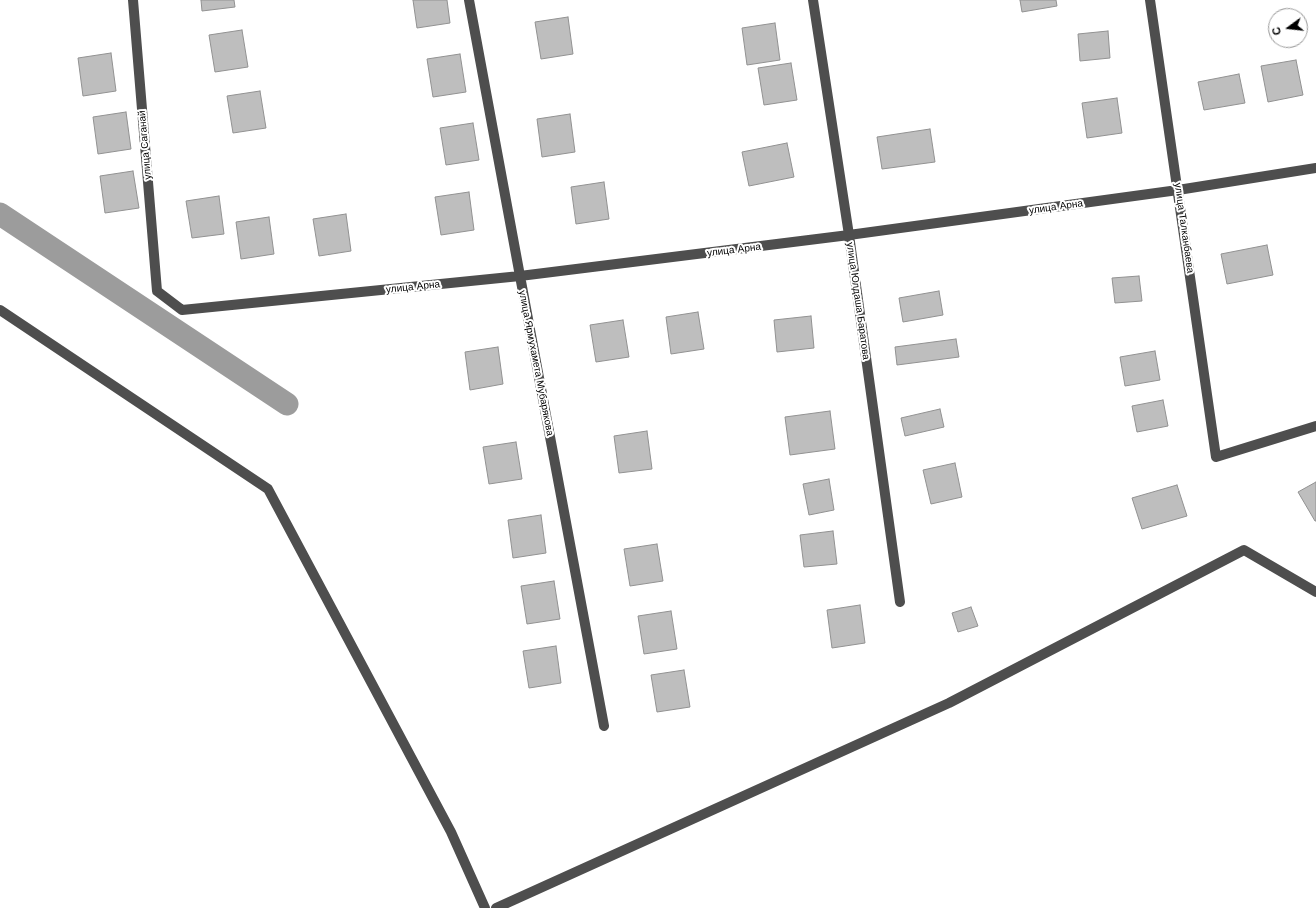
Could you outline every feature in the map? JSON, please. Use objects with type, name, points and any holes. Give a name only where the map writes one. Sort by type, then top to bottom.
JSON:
[{"type":"street","name":"улица Саганай","points":[[132,0],[157,291]]},
{"type":"street","name":"улица Ярмухамета Мубарякова","points":[[469,0],[604,726]]},
{"type":"street","name":"улица Юлдаша Баратова","points":[[813,0],[849,236],[900,602]]},
{"type":"street","name":"улица Талканбаева","points":[[1150,0],[1216,457],[1316,426]]},
{"type":"street","name":"улица Арна","points":[[157,291],[182,310],[520,276],[849,236],[1178,190],[1316,168]]},
{"type":"street","points":[[0,310],[268,489],[451,832],[485,908]]},
{"type":"street","points":[[496,908],[948,703],[1244,550],[1316,592]]},
{"type":"building","points":[[201,0],[234,0],[235,7],[202,11]]},
{"type":"building","points":[[413,0],[447,0],[450,23],[417,28]]},
{"type":"building","points":[[1020,0],[1056,0],[1057,6],[1022,12]]},
{"type":"building","points":[[568,17],[573,54],[541,59],[535,22]]},
{"type":"building","points":[[775,23],[780,60],[747,65],[742,28]]},
{"type":"building","points":[[242,30],[248,67],[215,72],[209,35]]},
{"type":"building","points":[[1108,31],[1110,58],[1080,61],[1078,34]]},
{"type":"building","points":[[111,53],[116,91],[83,96],[78,58]]},
{"type":"building","points":[[460,54],[466,92],[433,97],[427,59]]},
{"type":"building","points":[[1296,60],[1303,95],[1268,102],[1261,66]]},
{"type":"building","points":[[791,63],[797,100],[764,105],[758,68]]},
{"type":"building","points":[[1239,74],[1245,103],[1204,110],[1198,82]]},
{"type":"building","points":[[260,91],[266,128],[233,133],[227,96]]},
{"type":"building","points":[[1117,98],[1122,133],[1087,138],[1082,103]]},
{"type":"building","points":[[126,112],[131,149],[98,154],[93,117]]},
{"type":"building","points":[[570,114],[575,152],[542,157],[537,119]]},
{"type":"building","points":[[473,123],[479,160],[446,165],[440,128]]},
{"type":"building","points":[[930,129],[935,162],[882,169],[877,137]]},
{"type":"building","points":[[787,143],[794,177],[749,186],[742,152]]},
{"type":"building","points":[[133,171],[139,208],[105,213],[100,176]]},
{"type":"building","points":[[604,182],[609,219],[576,224],[571,187]]},
{"type":"building","points":[[469,192],[474,230],[441,235],[435,197]]},
{"type":"building","points":[[219,196],[224,234],[192,238],[186,201]]},
{"type":"building","points":[[346,214],[351,251],[319,256],[313,219]]},
{"type":"building","points":[[269,217],[274,254],[241,259],[236,222]]},
{"type":"building","points":[[1267,245],[1273,275],[1227,284],[1221,254]]},
{"type":"building","points":[[1139,276],[1142,301],[1115,303],[1112,278]]},
{"type":"building","points":[[939,291],[943,315],[903,322],[899,298]]},
{"type":"building","points":[[698,312],[704,349],[671,354],[666,317]]},
{"type":"building","points":[[811,316],[814,348],[777,352],[774,320]]},
{"type":"building","points":[[623,320],[629,357],[596,362],[590,325]]},
{"type":"building","points":[[956,339],[959,357],[897,365],[895,347]]},
{"type":"building","points":[[498,347],[503,384],[470,390],[465,352]]},
{"type":"building","points":[[1155,351],[1160,380],[1125,386],[1120,357]]},
{"type":"building","points":[[1163,400],[1168,426],[1137,432],[1132,406]]},
{"type":"building","points":[[940,409],[944,427],[905,436],[901,418]]},
{"type":"building","points":[[830,411],[835,449],[790,455],[785,417]]},
{"type":"building","points":[[647,431],[652,469],[619,473],[614,436]]},
{"type":"building","points":[[516,442],[522,479],[489,484],[483,447]]},
{"type":"building","points":[[955,463],[962,497],[931,504],[923,470]]},
{"type":"building","points":[[829,479],[834,510],[809,515],[803,484]]},
{"type":"building","points":[[1316,482],[1316,521],[1315,521],[1298,492]]},
{"type":"building","points":[[1177,485],[1187,516],[1142,529],[1132,498]]},
{"type":"building","points":[[541,515],[546,553],[513,558],[508,520]]},
{"type":"building","points":[[833,531],[837,564],[804,567],[800,535]]},
{"type":"building","points":[[657,544],[663,581],[630,586],[624,549]]},
{"type":"building","points":[[554,581],[560,619],[527,624],[521,586]]},
{"type":"building","points":[[860,605],[865,643],[832,648],[827,610]]},
{"type":"building","points":[[971,607],[978,626],[958,632],[952,613]]},
{"type":"building","points":[[671,611],[677,649],[644,654],[638,616]]},
{"type":"building","points":[[556,646],[561,683],[529,688],[523,651]]},
{"type":"building","points":[[684,670],[690,707],[657,712],[651,675]]},
{"type":"waterway","points":[[0,214],[287,404]]}]
